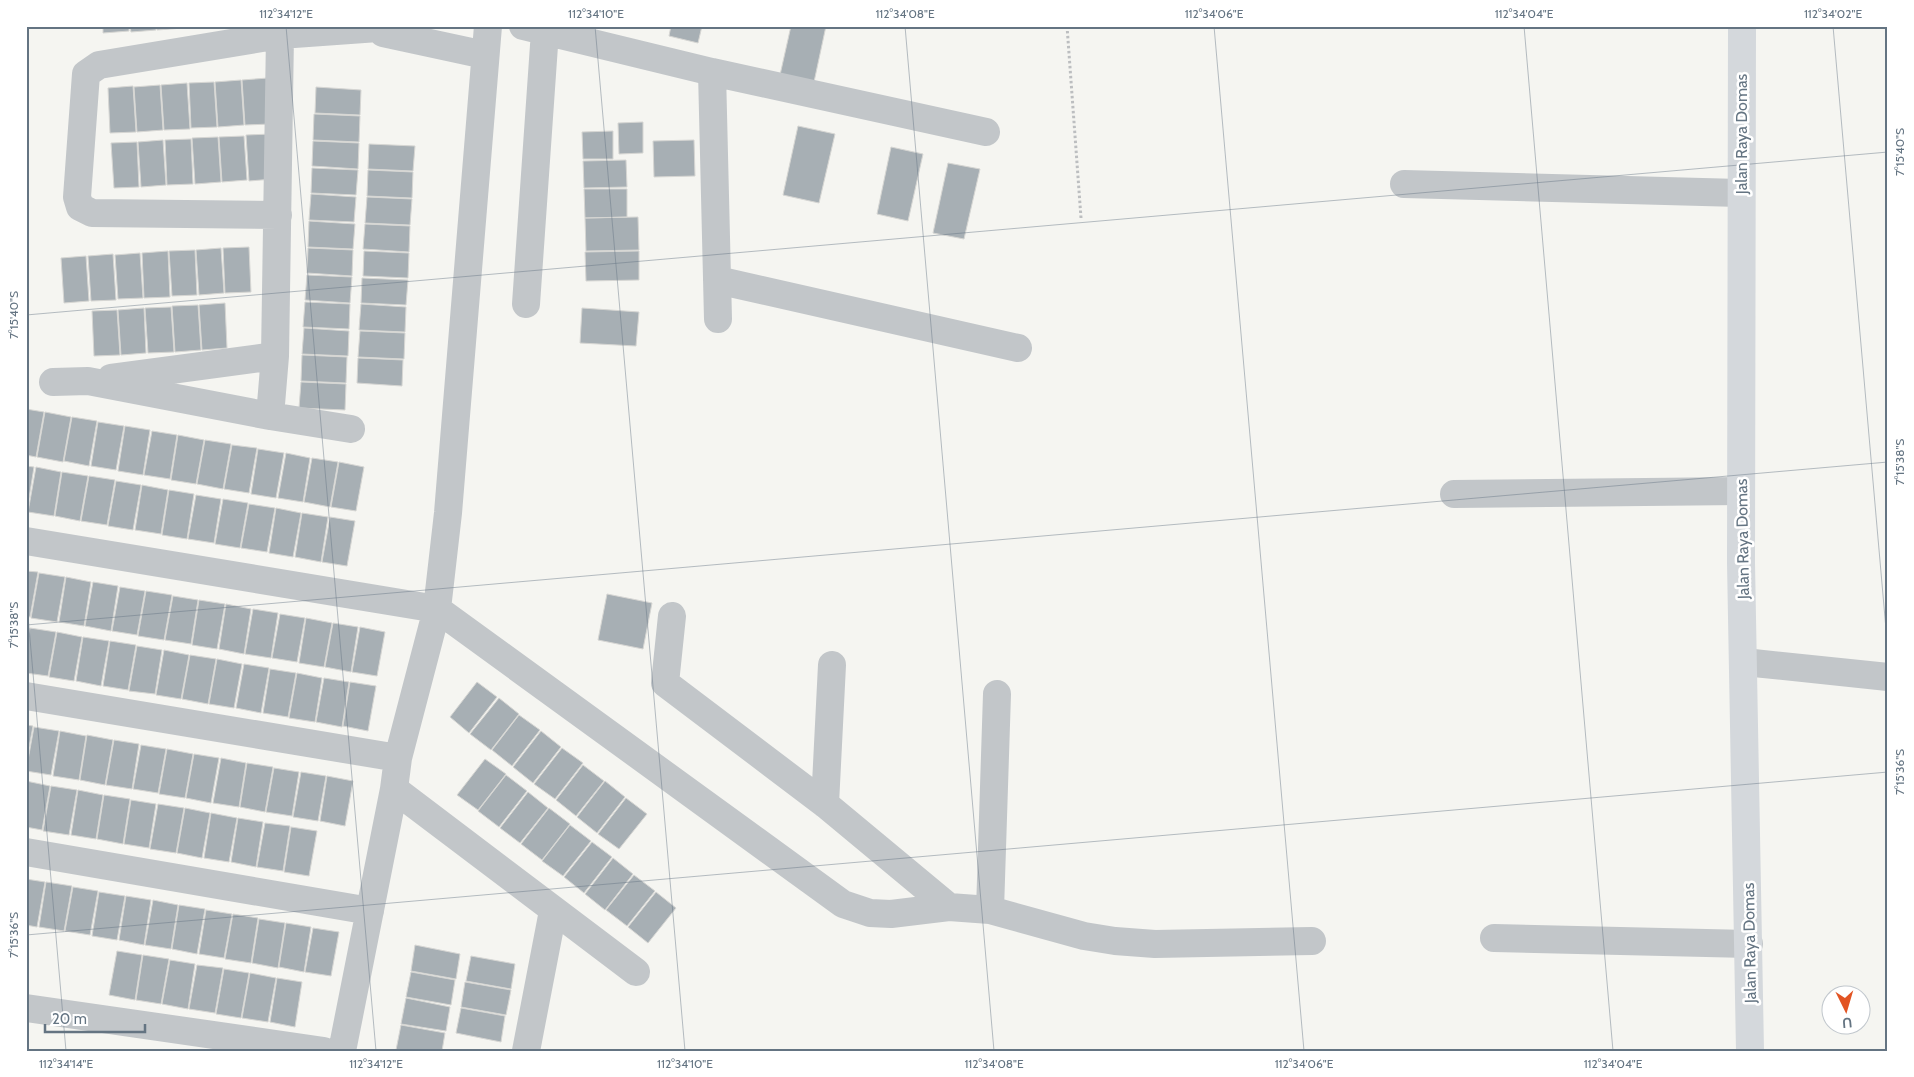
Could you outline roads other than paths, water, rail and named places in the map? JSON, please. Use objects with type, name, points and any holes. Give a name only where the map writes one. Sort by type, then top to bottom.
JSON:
[{"type":"highway","name":"Jalan Raya Domas","points":[[1742,26],[1740,193],[1741,491],[1750,1051]]},
{"type":"street","points":[[278,215],[92,213],[80,207],[76,197],[86,74],[100,65],[280,35],[327,29],[369,30],[406,26]]},
{"type":"street","points":[[342,1051],[394,789],[398,758],[437,609],[449,503],[488,26]]},
{"type":"street","points":[[526,304],[534,29],[712,72],[986,132]]},
{"type":"street","points":[[369,30],[485,55]]},
{"type":"street","points":[[270,416],[275,356],[280,35]]},
{"type":"street","points":[[712,72],[718,320]]},
{"type":"street","points":[[1404,184],[1740,193]]},
{"type":"street","points":[[717,280],[1018,348]]},
{"type":"street","points":[[53,382],[88,381],[275,356]]},
{"type":"street","points":[[88,381],[270,416],[351,428]]},
{"type":"street","points":[[1454,494],[1741,491]]},
{"type":"street","points":[[26,541],[437,609],[843,904],[870,914],[890,914],[949,907],[990,910],[1084,936],[1115,941],[1156,944],[1312,941]]},
{"type":"street","points":[[672,616],[665,683],[825,804],[949,907]]},
{"type":"street","points":[[1744,662],[1888,678]]},
{"type":"street","points":[[825,804],[832,665]]},
{"type":"street","points":[[990,910],[997,694]]},
{"type":"street","points":[[26,696],[398,758]]},
{"type":"street","points":[[394,789],[636,972]]},
{"type":"street","points":[[26,852],[370,911]]},
{"type":"street","points":[[526,1051],[553,910]]},
{"type":"street","points":[[1494,938],[1749,944]]},
{"type":"street","points":[[26,1008],[324,1051]]}]
